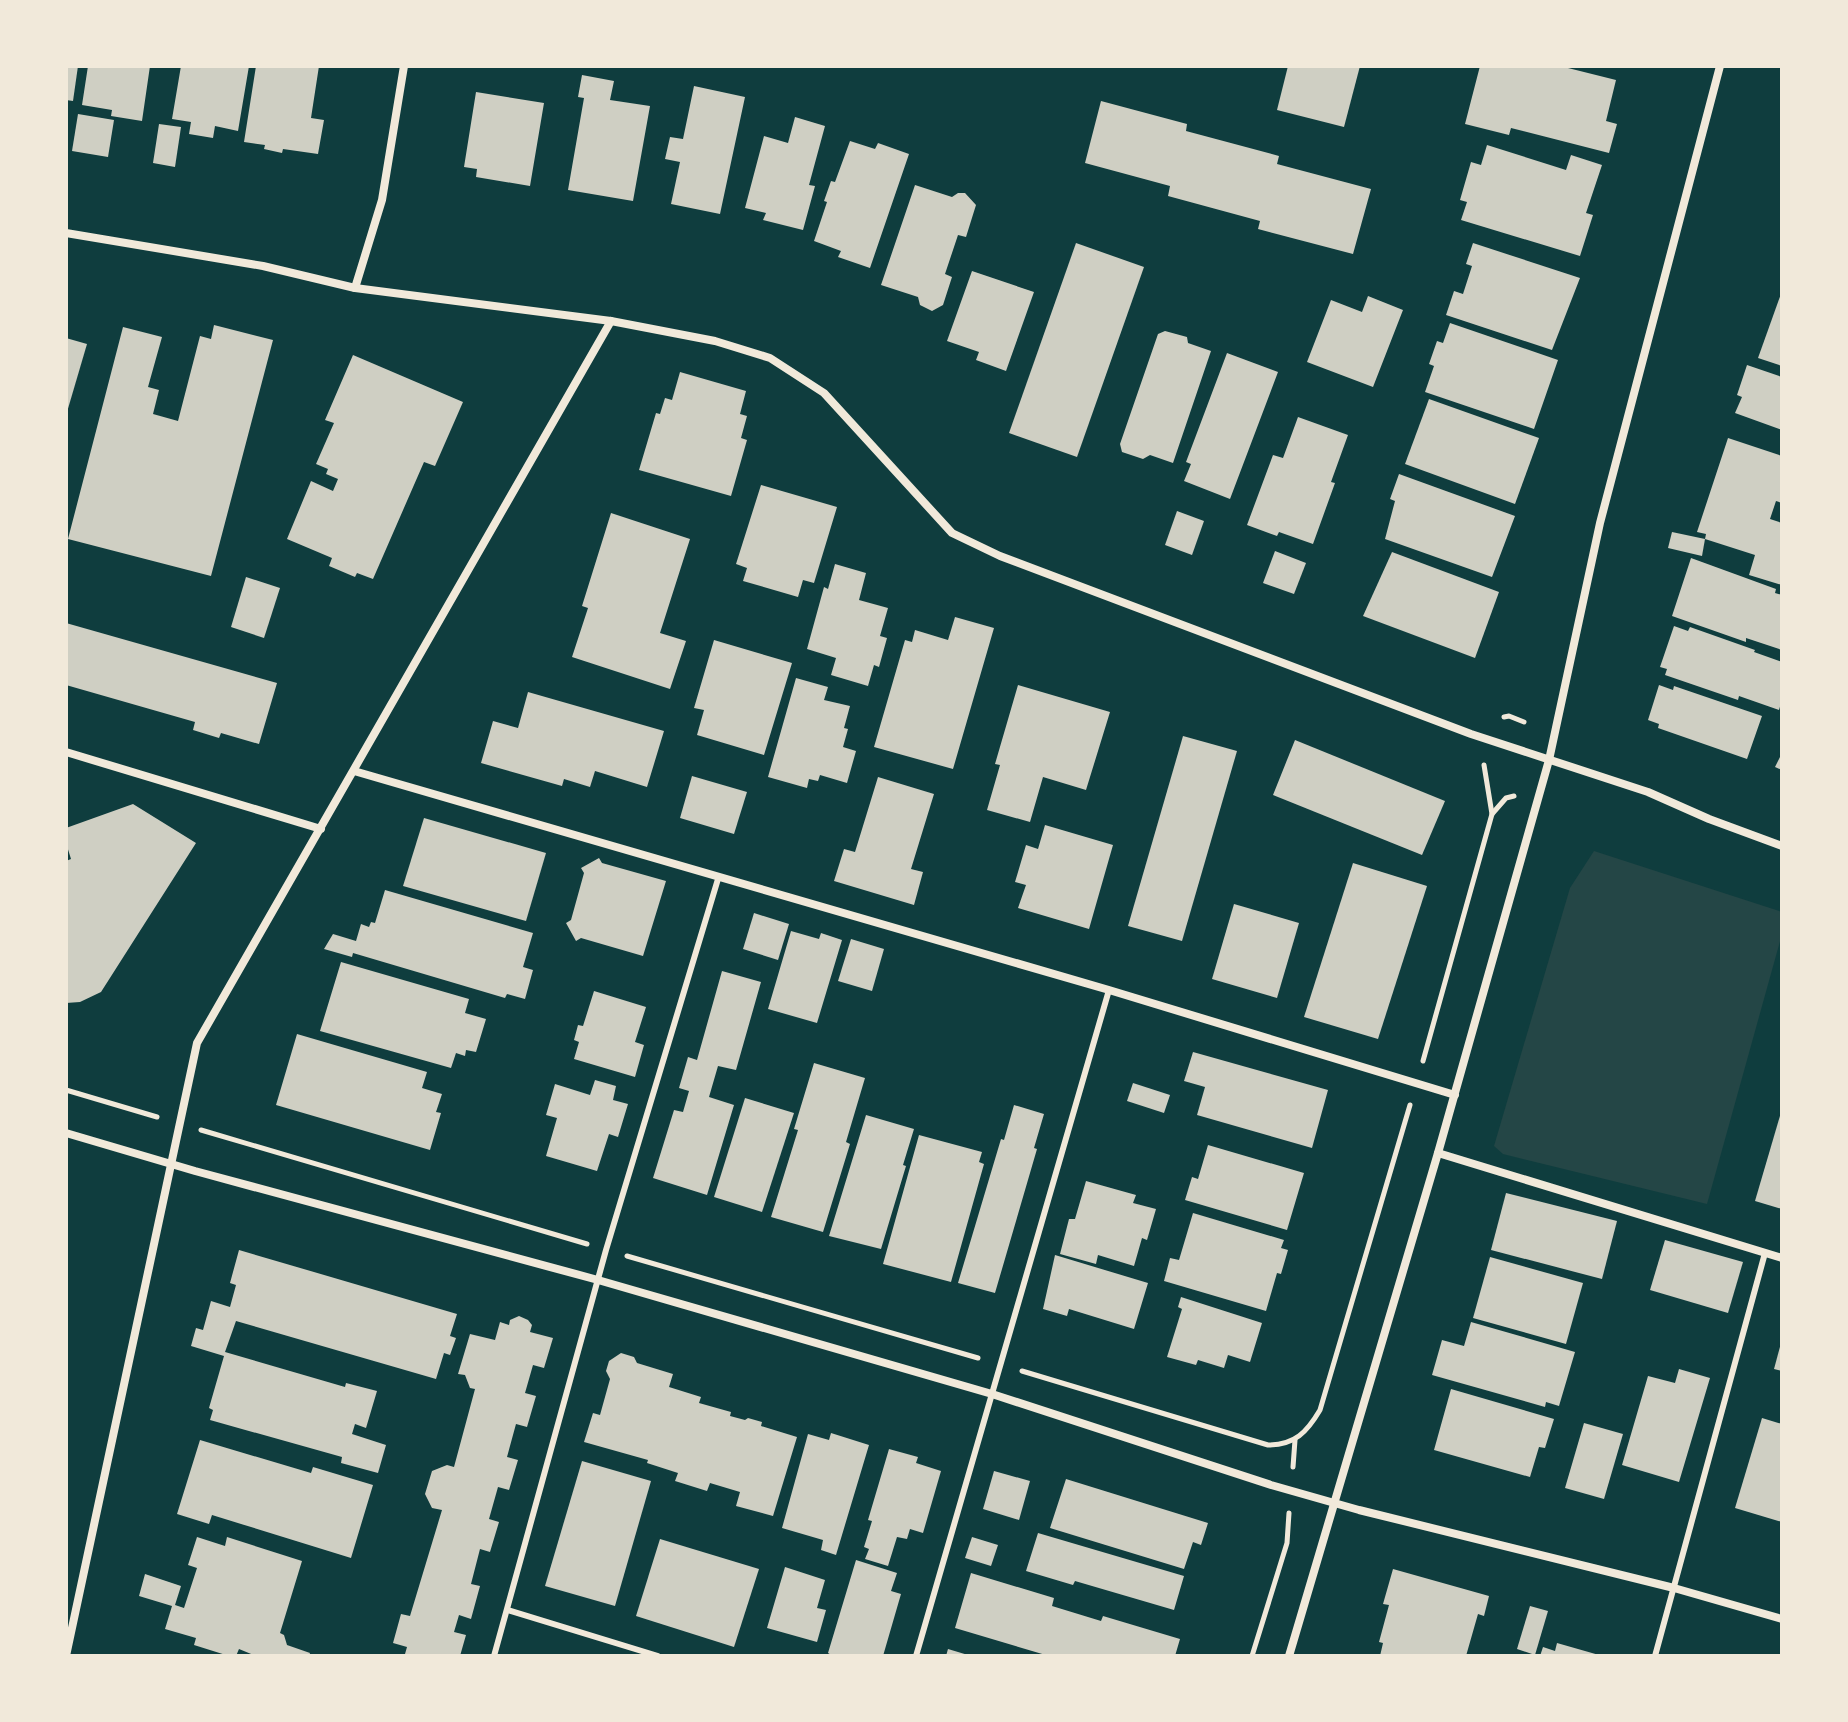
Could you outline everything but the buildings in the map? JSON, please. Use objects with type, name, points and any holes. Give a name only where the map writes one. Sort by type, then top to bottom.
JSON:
[{"type":"street","points":[[355,288],[382,200],[404,66]]},
{"type":"street","points":[[1289,1656],[1455,1095],[1549,760],[1600,523],[1720,66]]},
{"type":"street","points":[[66,233],[263,266],[355,288],[611,321],[715,341],[770,358],[824,393],[952,533],[1000,556],[1471,734],[1648,792],[1709,819],[1781,844]]},
{"type":"street","points":[[66,1656],[197,1043],[611,321]]},
{"type":"street","points":[[66,752],[321,829]]},
{"type":"street","points":[[354,771],[1109,990],[1455,1095]]},
{"type":"street","points":[[66,1133],[169,1164],[598,1280],[992,1394],[1336,1504],[1674,1588],[1782,1619]]},
{"type":"street","points":[[1438,1153],[1782,1258]]},
{"type":"lane","points":[[494,1656],[598,1280],[718,879]]},
{"type":"lane","points":[[916,1656],[1109,990]]},
{"type":"lane","points":[[1655,1656],[1765,1253]]},
{"type":"lane","points":[[508,1610],[658,1656]]},
{"type":"path","points":[[1425,1054],[1492,814]]},
{"type":"path","points":[[66,1090],[561,1236]]},
{"type":"path","points":[[1041,1377],[1268,1445],[1282,1445],[1295,1440],[1310,1427],[1320,1410],[1401,1138]]},
{"type":"path","points":[[635,1258],[956,1352]]},
{"type":"path","points":[[1252,1656],[1287,1543],[1295,1440]]},
{"type":"shaded area","points":[[1594,851],[1782,912],[1782,934],[1707,1204],[1503,1154],[1494,1146],[1570,888]]}]
